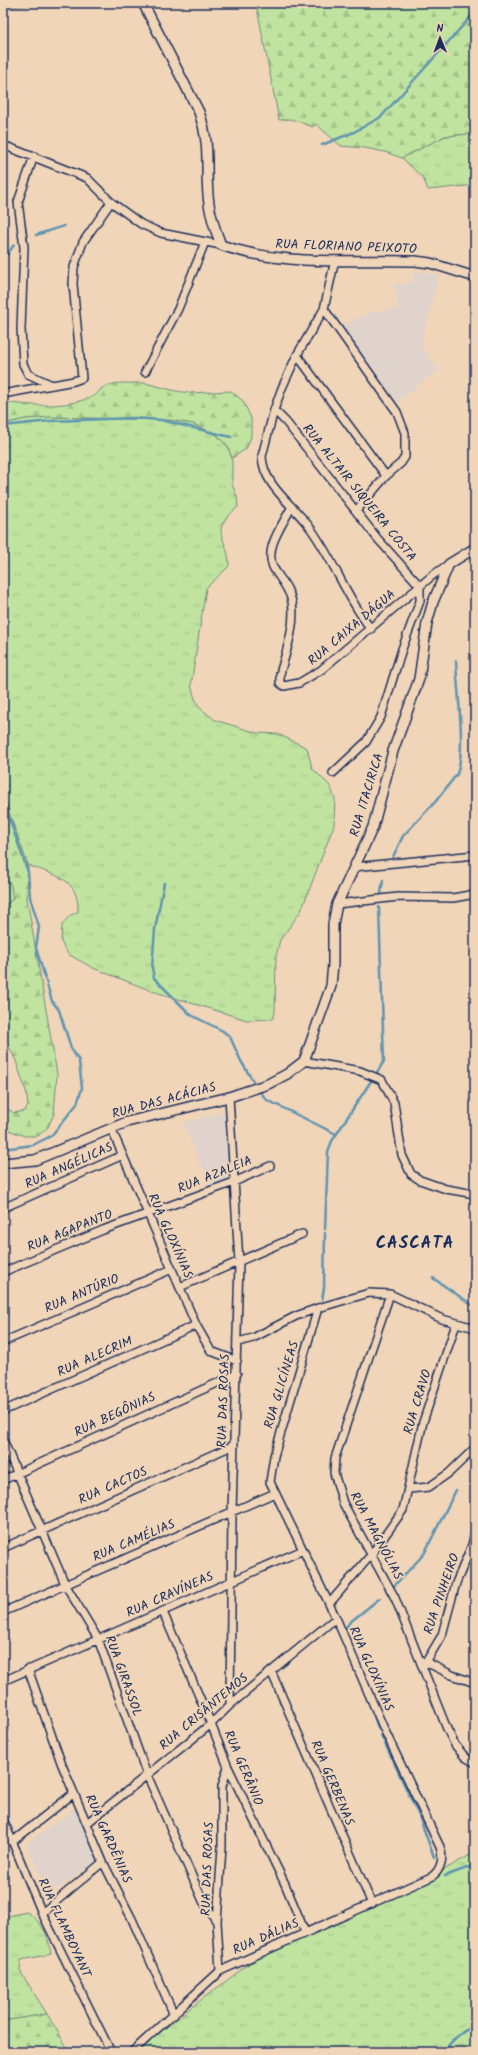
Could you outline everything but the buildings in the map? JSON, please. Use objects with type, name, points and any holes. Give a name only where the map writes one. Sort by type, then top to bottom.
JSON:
[{"type":"street","points":[[143,3],[199,112],[205,127],[208,146],[209,203],[221,245]]},
{"type":"street","name":"RUA FLORIANO PEIXOTO","points":[[3,144],[87,178],[111,202],[141,224],[161,233],[221,245],[263,257],[416,261],[430,263],[475,277]]},
{"type":"street","points":[[34,156],[18,202],[19,222],[24,247],[21,329],[23,364],[28,374],[52,385]]},
{"type":"street","points":[[3,394],[80,380],[82,373],[73,284],[74,266],[83,242],[111,202]]},
{"type":"street","points":[[145,372],[178,309],[205,242]]},
{"type":"street","points":[[335,260],[324,309],[297,354],[274,410],[262,456],[263,468],[269,480],[291,508],[307,523],[323,545],[351,602],[370,628]]},
{"type":"street","points":[[324,309],[397,412],[405,433],[404,457],[401,463],[386,476],[356,511]]},
{"type":"street","points":[[297,354],[386,476]]},
{"type":"street","name":"RUA ALTAIR SIQUEIRA COSTA","points":[[274,410],[286,422],[420,590]]},
{"type":"street","name":"RUA CAIXA DÁGUA","points":[[291,508],[273,544],[270,559],[272,567],[288,589],[292,601],[293,617],[280,674],[280,683],[284,686],[290,686],[310,678],[370,628],[420,590],[449,564]]},
{"type":"street","points":[[449,564],[475,548]]},
{"type":"street","name":"RUA ITACIRICA","points":[[304,1061],[330,986],[333,964],[333,924],[337,904],[373,827],[393,752],[419,679],[427,623],[432,602],[449,564]]},
{"type":"street","points":[[333,774],[366,742],[381,717],[402,649],[413,622],[420,590]]},
{"type":"street","points":[[354,867],[475,855]]},
{"type":"street","points":[[337,904],[392,897],[453,898],[475,894]]},
{"type":"street","points":[[304,1061],[360,1071],[382,1080],[394,1103],[402,1155],[411,1174],[420,1180],[446,1189],[475,1194]]},
{"type":"street","name":"RUA DAS ACÁCIAS","points":[[3,1163],[35,1160],[111,1128],[144,1117],[229,1097],[268,1084],[287,1074],[304,1061]]},
{"type":"street","name":"RUA DAS ROSAS","points":[[229,1097],[239,1262],[238,1342],[232,1512],[230,1705]]},
{"type":"street","name":"RUA GLOXÍNIAS","points":[[111,1128],[196,1325],[211,1351],[237,1360]]},
{"type":"street","name":"RUA ANGÉLICAS","points":[[3,1208],[123,1155]]},
{"type":"street","name":"RUA AZALEIA","points":[[147,1214],[234,1182],[270,1166]]},
{"type":"street","name":"RUA AGAPANTO","points":[[3,1272],[147,1214]]},
{"type":"street","points":[[180,1287],[302,1234]]},
{"type":"street","name":"RUA ANTÚRIO","points":[[3,1342],[172,1269]]},
{"type":"street","points":[[238,1342],[253,1338],[296,1316],[369,1293],[390,1294],[456,1324],[475,1328]]},
{"type":"street","name":"RUA MAGNÓLIAS","points":[[390,1294],[335,1458],[334,1473],[343,1502],[398,1606],[424,1664],[447,1729],[455,1745],[465,1758],[475,1763]]},
{"type":"street","name":"RUA GLICÍNEAS","points":[[271,1468],[318,1308]]},
{"type":"street","name":"RUA CRAVO","points":[[329,1604],[371,1555],[400,1515],[406,1503],[415,1451],[423,1422],[456,1324]]},
{"type":"street","name":"RUA ALECRIM","points":[[3,1411],[196,1325]]},
{"type":"street","name":"RUA BEGÔNIAS","points":[[3,1480],[237,1374]]},
{"type":"street","name":"RUA GIRASSOL","points":[[3,1440],[65,1584],[98,1639],[147,1775],[203,1901],[218,1922]]},
{"type":"street","name":"RUA CACTOS","points":[[3,1548],[234,1444]]},
{"type":"street","points":[[409,1489],[429,1487],[449,1473],[475,1448]]},
{"type":"street","name":"RUA GLOXÍNIAS","points":[[271,1468],[270,1482],[336,1618],[384,1729],[442,1852],[441,1863],[437,1873],[431,1877]]},
{"type":"street","name":"RUA CAMÉLIAS","points":[[3,1612],[275,1492]]},
{"type":"street","name":"RUA PINHEIRO","points":[[424,1664],[442,1634],[456,1583],[472,1545],[475,1532]]},
{"type":"street","name":"RUA CRAVÍNEAS","points":[[3,1681],[303,1550]]},
{"type":"street","name":"RUA GERÂNIO","points":[[163,1612],[228,1767],[285,1884],[305,1932]]},
{"type":"street","name":"RUA CRISÂNTEMOS","points":[[87,1823],[211,1724],[230,1705],[336,1618]]},
{"type":"street","points":[[424,1664],[475,1683]]},
{"type":"street","name":"RUA GARDÊNIAS","points":[[28,1669],[47,1726],[103,1862],[132,1919],[174,2015]]},
{"type":"street","name":"RUA GERBENAS","points":[[272,1671],[372,1904]]},
{"type":"street","name":"RUA DAS ROSAS","points":[[220,1971],[218,1922],[222,1847],[222,1786],[228,1767]]},
{"type":"street","points":[[12,1842],[74,1793]]},
{"type":"street","name":"RUA FLAMBOYANT","points":[[3,1819],[42,1913],[109,2049]]},
{"type":"street","points":[[42,1913],[103,1862]]},
{"type":"street","name":"RUA DÁLIAS","points":[[132,2052],[174,2015],[220,1971],[431,1877]]},
{"type":"shaded area","points":[[414,271],[439,275],[421,344],[438,370],[397,402],[341,326],[369,313],[398,308],[394,284],[412,283]]},
{"type":"shaded area","points":[[228,1111],[228,1183],[211,1188],[183,1123]]},
{"type":"shaded area","points":[[77,1807],[100,1859],[49,1894],[26,1844]]},
{"type":"green space","points":[[3,3],[28,3],[28,5],[3,7]]},
{"type":"green space","points":[[256,3],[475,3],[475,131],[469,134],[445,136],[402,158],[385,152],[365,148],[341,146],[316,124],[313,127],[291,119],[279,120]]},
{"type":"green space","points":[[475,131],[475,185],[428,190],[423,178],[402,158],[445,136],[469,134]]},
{"type":"green space","points":[[145,383],[190,393],[231,391],[243,401],[251,418],[251,437],[246,449],[232,458],[228,447],[217,435],[193,424],[170,420],[50,417],[25,419],[3,424],[3,402],[37,405],[70,403],[81,401],[96,395],[101,389],[109,385]]},
{"type":"green space","points":[[50,417],[170,420],[193,424],[217,435],[228,447],[232,458],[232,484],[237,497],[238,507],[228,516],[221,529],[229,566],[206,588],[191,685],[195,699],[200,708],[215,720],[257,733],[278,734],[307,748],[312,768],[330,786],[335,798],[334,825],[301,911],[280,940],[276,956],[275,1012],[273,1019],[247,1020],[152,991],[93,968],[68,954],[61,942],[62,925],[69,916],[78,912],[77,900],[74,891],[70,885],[56,875],[28,865],[3,796],[3,424],[25,419]]},
{"type":"green space","points":[[3,796],[28,865],[27,899],[57,1074],[54,1114],[48,1127],[38,1136],[25,1136],[3,1128],[3,1106],[14,1113],[24,1111],[28,1106],[26,1091],[16,1061],[3,1034],[3,907],[13,899],[11,885],[3,874]]},
{"type":"green space","points":[[3,874],[12,885],[13,899],[3,907]]},
{"type":"green space","points":[[472,1854],[475,1854],[475,2052],[136,2052],[250,1963],[417,1885]]},
{"type":"green space","points":[[27,1912],[33,1916],[44,1930],[51,1954],[21,1960],[20,1971],[47,2014],[3,2021],[3,1917]]},
{"type":"green space","points":[[47,2014],[70,2052],[3,2052],[3,2021]]},
{"type":"waterway","points":[[322,145],[354,132],[381,117],[475,12]]},
{"type":"waterway","points":[[36,235],[64,226]]},
{"type":"waterway","points":[[3,260],[14,245]]},
{"type":"waterway","points":[[3,426],[50,421],[134,418],[161,420],[231,437]]},
{"type":"waterway","points":[[391,861],[403,836],[436,801],[457,774],[460,763],[461,734],[456,661]]},
{"type":"waterway","points":[[3,800],[28,872],[30,897],[39,927],[36,948],[52,1001],[59,1010],[71,1048],[79,1061],[82,1088],[77,1104],[51,1136],[33,1145],[3,1149]]},
{"type":"waterway","points":[[381,893],[383,880]]},
{"type":"waterway","points":[[164,883],[155,929],[152,968],[154,978],[191,1015],[223,1031],[230,1037],[241,1061],[256,1086]]},
{"type":"waterway","points":[[376,1074],[384,1061],[379,907]]},
{"type":"waterway","points":[[325,1229],[328,1152],[332,1141],[373,1078]]},
{"type":"waterway","points":[[261,1093],[267,1100],[336,1134]]},
{"type":"waterway","points":[[322,1300],[324,1288],[325,1233]]},
{"type":"waterway","points":[[433,1278],[475,1307]]},
{"type":"waterway","points":[[293,1404],[311,1342]]},
{"type":"waterway","points":[[394,1586],[424,1554],[456,1490]]},
{"type":"waterway","points":[[344,1631],[349,1623],[380,1598]]},
{"type":"waterway","points":[[327,1608],[332,1617]]},
{"type":"waterway","points":[[334,1624],[340,1635]]},
{"type":"waterway","points":[[369,1702],[379,1730]]},
{"type":"waterway","points":[[381,1735],[419,1816],[434,1857]]},
{"type":"waterway","points":[[445,1876],[475,1865]]},
{"type":"waterway","points":[[444,2052],[457,2036],[465,2030],[475,2026]]},
{"type":"district","name":"CASCATA","points":[[415,1243]]}]
